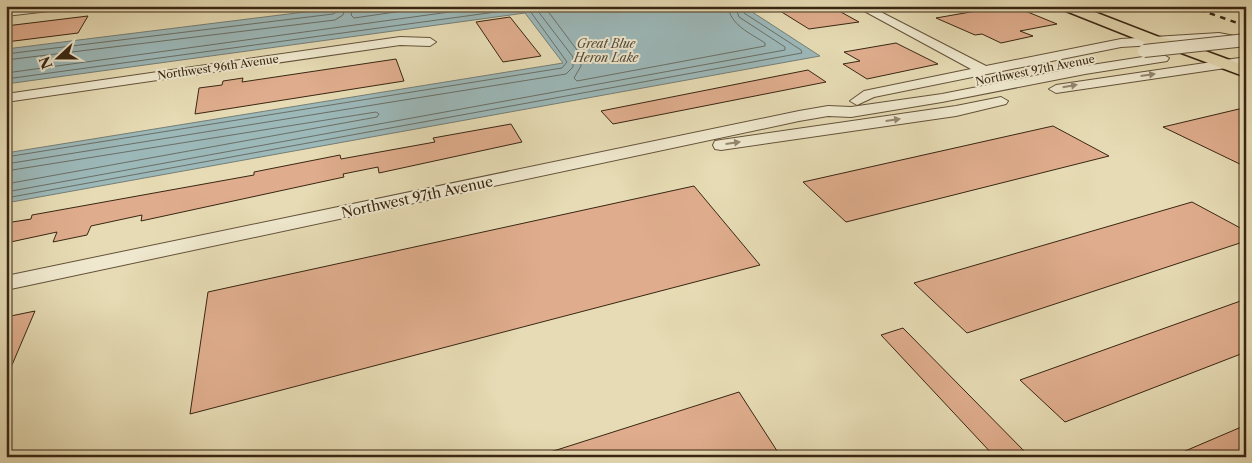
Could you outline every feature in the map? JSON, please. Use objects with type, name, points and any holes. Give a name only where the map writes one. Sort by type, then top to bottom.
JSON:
[{"type":"main road","points":[[1066,6],[1150,46],[1160,46],[1246,72]]},
{"type":"main road","points":[[1220,65],[1246,78]]},
{"type":"street","points":[[6,13],[66,6]]},
{"type":"street","points":[[860,6],[983,70]]},
{"type":"street","name":"Northwest 96th Avenue","points":[[6,98],[400,41],[430,42]]},
{"type":"street","name":"Northwest 97th Avenue","points":[[828,111],[838,104],[951,86],[1150,46],[1246,41]]},
{"type":"street","points":[[1121,43],[1144,46],[1176,57],[1185,65],[1177,71]]},
{"type":"street","points":[[857,101],[869,94],[1121,43],[1150,46]]},
{"type":"street","name":"Northwest 97th Avenue","points":[[6,284],[828,111],[850,112],[942,98],[1077,71],[1162,58],[1246,49]]},
{"type":"street","points":[[666,144],[717,146],[946,112],[1070,86],[1246,61]]},
{"type":"water","name":"Great Blue Heron Lake","points":[[353,6],[743,6],[820,56],[6,203],[6,153],[563,63],[525,13],[6,84],[6,49]]},
{"type":"building","points":[[772,6],[830,6],[859,22],[809,29]]},
{"type":"building","points":[[1013,6],[1057,24],[1020,31],[1033,36],[1001,43],[982,34],[975,35],[936,18]]},
{"type":"building","points":[[88,16],[78,33],[6,42],[6,26]]},
{"type":"building","points":[[510,17],[541,56],[503,62],[476,22]]},
{"type":"building","points":[[896,43],[938,64],[867,79],[843,64],[860,61],[844,52]]},
{"type":"building","points":[[396,59],[404,81],[195,114],[199,88],[222,85],[223,81],[243,78],[242,82]]},
{"type":"building","points":[[808,70],[826,82],[613,124],[601,111]]},
{"type":"building","points":[[1239,109],[1246,111],[1246,167],[1163,127]]},
{"type":"building","points":[[511,124],[522,142],[379,173],[378,167],[343,174],[344,177],[141,221],[142,215],[91,226],[87,235],[53,242],[57,232],[6,243],[6,223],[31,219],[32,215],[254,175],[254,172],[340,155],[341,159],[435,142],[433,138]]},
{"type":"building","points":[[1053,126],[1109,156],[846,222],[803,182]]},
{"type":"building","points":[[694,186],[760,265],[190,414],[208,292]]},
{"type":"building","points":[[1192,202],[1246,231],[1246,241],[967,333],[914,283]]},
{"type":"building","points":[[1246,299],[1246,352],[1065,422],[1020,380]]},
{"type":"building","points":[[35,311],[6,379],[6,317]]},
{"type":"building","points":[[903,328],[1030,457],[995,457],[881,335]]},
{"type":"building","points":[[739,392],[781,457],[544,457],[544,454]]},
{"type":"building","points":[[1246,425],[1246,457],[1171,457]]},
{"type":"railway","points":[[1189,6],[1246,26]]}]
